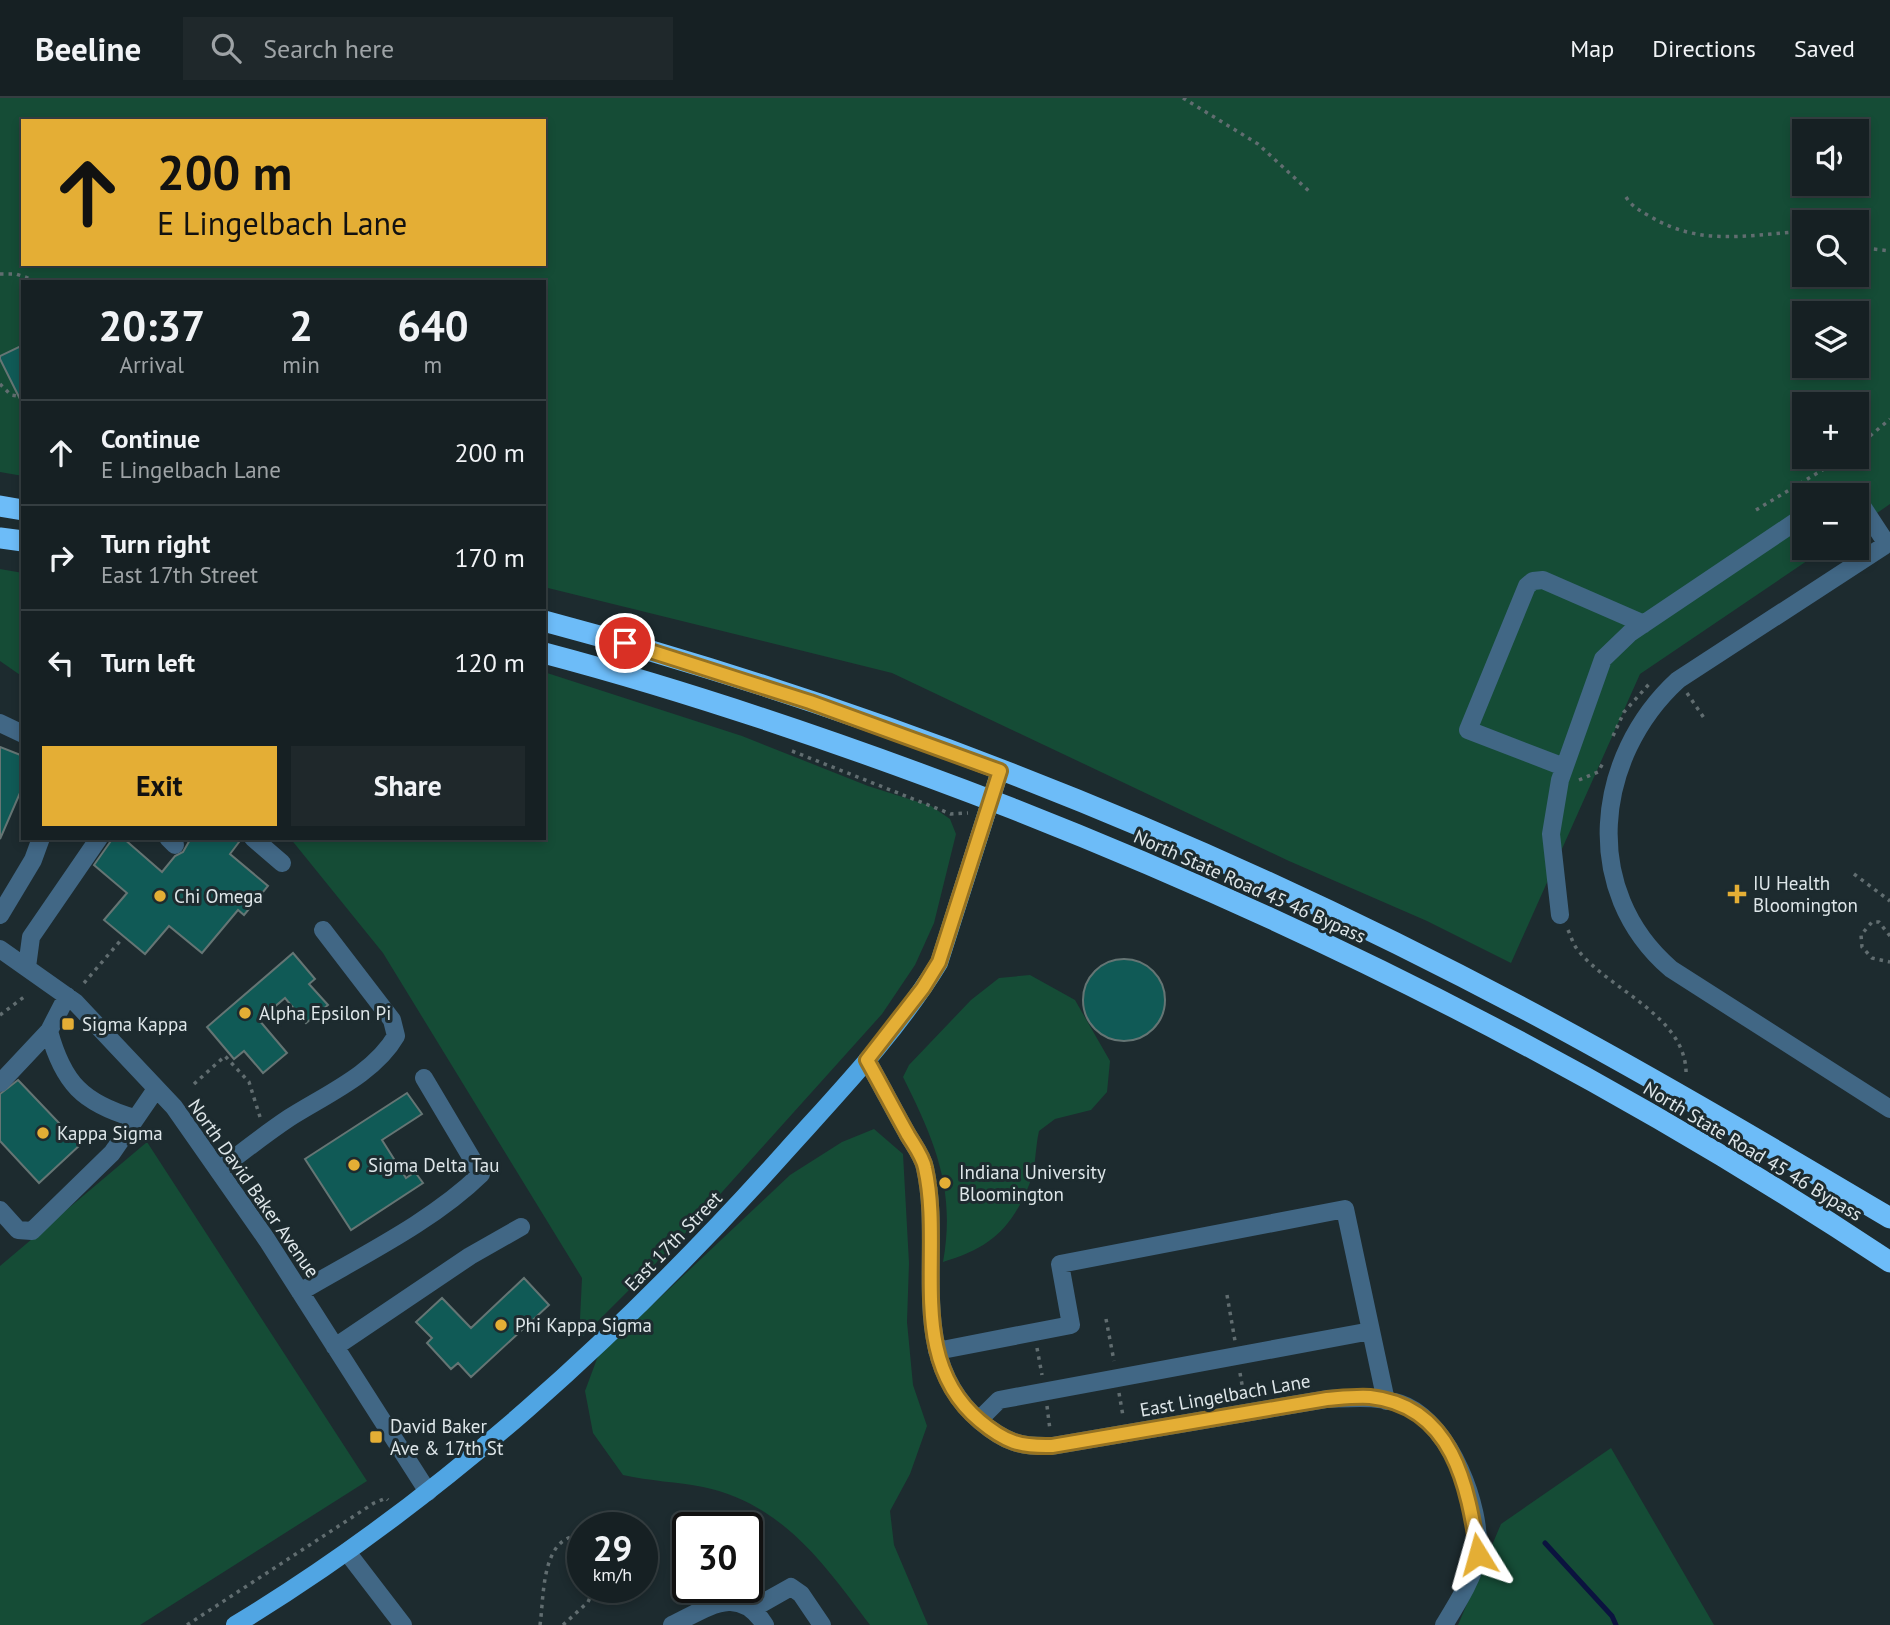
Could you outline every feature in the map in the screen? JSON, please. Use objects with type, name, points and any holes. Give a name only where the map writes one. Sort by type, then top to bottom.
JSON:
[{"type":"highway","points":[[0,506],[21,510]]},
{"type":"highway","points":[[0,538],[21,541]]},
{"type":"highway","points":[[546,622],[789,695],[1000,771],[1264,880],[1430,961],[1583,1041],[1890,1218]]},
{"type":"highway","name":"North State Road 45 46 Bypass","points":[[546,654],[796,730],[1221,895],[1448,1004],[1710,1149],[1890,1262]]},
{"type":"main road","name":"East 17th Street","points":[[234,1625],[347,1552],[428,1492],[536,1403],[626,1319],[728,1216],[867,1060],[923,988],[939,962],[1000,771]]},
{"type":"street","points":[[1869,515],[1889,543],[1678,680],[1663,694],[1639,727],[1618,768],[1609,802],[1608,837],[1617,888],[1632,922],[1655,955],[1671,969],[1890,1110]]},
{"type":"street","points":[[1560,915],[1551,834],[1564,767],[1603,659],[1644,624],[1792,524]]},
{"type":"street","points":[[1564,767],[1468,730],[1527,586],[1533,581],[1543,580],[1644,624]]},
{"type":"street","points":[[0,723],[21,733]]},
{"type":"street","points":[[0,915],[33,860],[40,840]]},
{"type":"street","points":[[27,967],[31,937],[98,840]]},
{"type":"street","points":[[255,840],[282,863]]},
{"type":"street","points":[[219,1170],[267,1134],[352,1079],[388,1049],[396,1036],[392,1020],[323,930]]},
{"type":"street","name":"North David Baker Avenue","points":[[0,949],[67,996],[174,1107],[300,1292],[428,1492]]},
{"type":"street","points":[[0,1083],[49,1031],[67,996]]},
{"type":"street","points":[[49,1031],[56,1058],[83,1096],[97,1106],[134,1118]]},
{"type":"street","name":"East Lingelbach Lane","points":[[867,1060],[925,1166],[931,1211],[929,1277],[937,1351],[949,1385],[979,1420],[992,1431],[1022,1447],[1052,1446],[1327,1399],[1370,1397],[1406,1406],[1436,1431],[1456,1457],[1471,1501],[1478,1554],[1461,1597],[1444,1625]]},
{"type":"street","points":[[300,1292],[443,1205],[481,1174],[424,1078]]},
{"type":"street","points":[[0,1210],[19,1230],[32,1231],[112,1153],[156,1089]]},
{"type":"street","points":[[937,1351],[1070,1325],[1060,1264],[1345,1209],[1386,1401]]},
{"type":"street","points":[[335,1348],[470,1256],[521,1227]]},
{"type":"street","points":[[979,1420],[999,1400],[1371,1331]]},
{"type":"street","points":[[347,1552],[403,1625]]},
{"type":"street","points":[[754,1608],[791,1587],[802,1594],[822,1625]]},
{"type":"street","points":[[675,1624],[724,1602],[736,1600],[754,1608],[765,1625]]},
{"type":"path","points":[[1183,98],[1258,144],[1311,194]]},
{"type":"path","points":[[1626,197],[1631,205],[1674,230],[1701,236],[1792,232]]},
{"type":"path","points":[[1869,248],[1890,251]]},
{"type":"path","points":[[0,274],[16,274],[34,280]]},
{"type":"path","points":[[0,384],[11,395],[21,397]]},
{"type":"path","points":[[1869,437],[1890,419]]},
{"type":"path","points":[[1756,510],[1824,469]]},
{"type":"path","points":[[788,749],[951,814],[989,807]]},
{"type":"path","points":[[1854,874],[1890,901]]},
{"type":"path","points":[[1560,915],[1577,949],[1668,1028],[1681,1051],[1686,1070],[1685,1088]]},
{"type":"path","points":[[1890,936],[1879,922],[1872,922],[1861,935],[1862,947],[1872,958],[1890,962]]},
{"type":"path","points":[[84,983],[121,940]]},
{"type":"path","points":[[0,1015],[24,997]]},
{"type":"path","points":[[194,1084],[225,1056],[249,1082],[267,1134]]},
{"type":"path","points":[[187,1625],[386,1497]]},
{"type":"path","points":[[540,1625],[550,1555],[556,1544],[567,1537]]},
{"type":"path","points":[[563,1625],[587,1603]]},
{"type":"green space","points":[[0,98],[1890,98],[1890,504],[1869,519],[1869,483],[1792,483],[1792,560],[1808,560],[1640,674],[1511,963],[1427,921],[1289,861],[892,673],[546,587],[546,280],[21,280],[21,476],[0,472]]},
{"type":"green space","points":[[0,569],[21,573],[21,676],[0,661]]},
{"type":"green space","points":[[546,673],[742,736],[868,786],[931,806],[950,819],[956,834],[934,923],[915,965],[882,1014],[679,1240],[579,1340],[582,1278],[383,953],[292,840],[546,840]]},
{"type":"green space","points":[[1030,975],[1075,1000],[1110,1061],[1107,1092],[1091,1110],[1055,1119],[1039,1131],[1031,1179],[1022,1201],[1006,1226],[973,1251],[943,1262],[947,1212],[940,1166],[925,1123],[903,1077],[909,1065],[971,1000],[999,978]]},
{"type":"green space","points":[[874,1129],[903,1154],[909,1263],[907,1322],[913,1385],[927,1426],[910,1474],[890,1511],[894,1545],[928,1625],[870,1625],[818,1559],[779,1522],[756,1507],[731,1495],[703,1487],[623,1475],[593,1433],[585,1391],[598,1356],[790,1175],[842,1142]]},
{"type":"green space","points":[[147,1142],[367,1481],[140,1625],[0,1625],[0,1266]]},
{"type":"green space","points":[[1611,1448],[1714,1625],[1458,1625],[1501,1524]]},
{"type":"building","points":[[21,346],[21,401],[0,359],[0,356]]},
{"type":"building","points":[[0,747],[21,755],[21,791],[0,839]]},
{"type":"building","name":"Chi Omega","points":[[112,840],[125,840],[162,872],[175,856],[183,852],[190,840],[240,840],[230,854],[268,886],[244,915],[238,910],[202,953],[169,926],[145,954],[104,920],[127,893],[94,865]]},
{"type":"building","name":"Alpha Epsilon Pi","points":[[293,953],[315,979],[309,984],[328,1005],[306,1023],[285,998],[259,1020],[287,1053],[263,1073],[244,1051],[234,1059],[207,1027]]},
{"type":"building","points":[[1124,959],[1140,962],[1153,971],[1162,984],[1165,1000],[1162,1016],[1153,1029],[1140,1038],[1124,1041],[1108,1038],[1095,1029],[1086,1016],[1083,1000],[1086,984],[1095,971],[1108,962]]},
{"type":"building","name":"Kappa Sigma","points":[[18,1080],[80,1145],[39,1183],[0,1141],[0,1094]]},
{"type":"building","name":"Sigma Delta Tau","points":[[407,1093],[422,1114],[382,1140],[406,1178],[415,1172],[423,1183],[351,1230],[305,1159]]},
{"type":"building","name":"Phi Kappa Sigma","points":[[524,1278],[549,1305],[471,1377],[458,1363],[451,1369],[427,1343],[432,1338],[416,1322],[442,1298],[471,1328]]},
{"type":"waterway","points":[[1545,1543],[1612,1616],[1616,1625]]},
{"type":"place","name":"IU Health Bloomington","points":[[1737,894]]},
{"type":"place","name":"Chi Omega","points":[[160,896]]},
{"type":"place","name":"Alpha Epsilon Pi","points":[[245,1013]]},
{"type":"place","name":"Sigma Kappa","points":[[68,1024]]},
{"type":"place","name":"Kappa Sigma","points":[[43,1133]]},
{"type":"place","name":"Sigma Delta Tau","points":[[354,1165]]},
{"type":"place","name":"Indiana University Bloomington","points":[[945,1183]]},
{"type":"place","name":"Phi Kappa Sigma","points":[[501,1325]]},
{"type":"place","name":"David Baker Ave & 17th St","points":[[376,1437]]},
{"type":"route","points":[[625,643],[810,702],[1000,771],[939,962],[923,988],[867,1060],[925,1166],[931,1211],[929,1277],[937,1351],[949,1385],[971,1414],[992,1431],[1022,1447],[1052,1446],[1327,1399],[1370,1397],[1406,1406],[1436,1431],[1456,1457],[1471,1501],[1478,1554]]}]
